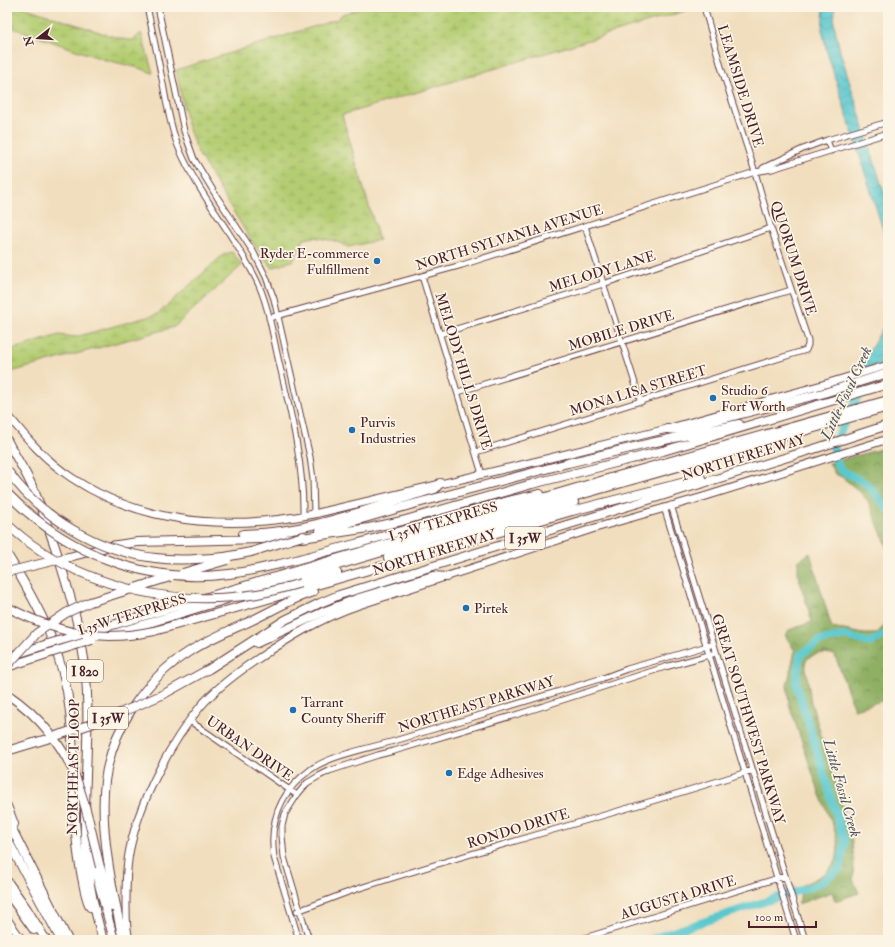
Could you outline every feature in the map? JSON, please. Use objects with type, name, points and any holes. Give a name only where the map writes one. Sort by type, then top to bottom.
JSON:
[{"type":"highway","points":[[667,429],[678,430],[842,388],[886,374]]},
{"type":"highway","name":"NORTH FREEWAY","points":[[7,572],[111,546],[137,542],[309,537],[346,532],[402,521],[532,484],[663,451],[884,385]]},
{"type":"highway","name":"I 35W TEXPRESS","points":[[7,657],[190,601],[888,400]]},
{"type":"highway","name":"I 35W TEXPRESS","points":[[7,666],[345,563],[888,407]]},
{"type":"highway","points":[[7,666],[37,633],[61,616],[78,606],[136,587],[410,505],[568,463],[755,420],[765,421]]},
{"type":"highway","name":"NORTH FREEWAY","points":[[9,750],[106,720],[164,694],[208,669],[295,615],[339,595],[815,449],[888,425]]},
{"type":"highway","name":"NORTHEAST LOOP","points":[[7,440],[27,475],[46,520],[69,591],[80,633],[87,694],[85,817],[88,867],[97,920],[103,940]]},
{"type":"highway","points":[[7,607],[52,627],[83,634],[95,636],[137,635],[414,557],[572,510],[693,480],[805,447],[815,449]]},
{"type":"highway","points":[[7,524],[35,547],[70,567],[106,582],[141,592],[185,598],[231,597],[257,594],[301,583],[510,523],[579,500],[668,474],[674,469]]},
{"type":"highway","points":[[7,470],[27,494],[51,514],[85,535],[110,547],[142,556],[179,560],[220,557],[251,552]]},
{"type":"highway","points":[[224,540],[236,534],[286,530],[341,519],[435,489],[440,484]]},
{"type":"highway","points":[[7,493],[40,523],[83,550],[112,562],[143,571],[165,575],[207,576],[247,571],[359,543],[508,501],[568,487],[582,487]]},
{"type":"highway","points":[[7,554],[41,614],[57,652],[66,684],[70,712],[77,852],[89,905],[97,920]]},
{"type":"highway","points":[[122,940],[106,840],[104,816],[105,781],[113,748],[119,733],[125,721],[146,690],[157,677],[174,663],[190,651],[208,641],[306,594],[404,563],[414,557]]},
{"type":"highway","points":[[245,646],[255,644],[323,612],[359,598],[433,576],[446,577]]},
{"type":"highway","points":[[7,694],[27,709],[55,740],[67,759],[76,778],[82,794],[100,867],[122,940]]},
{"type":"highway","points":[[7,806],[18,833],[20,845]]},
{"type":"highway","points":[[85,817],[94,867],[114,940]]},
{"type":"highway","points":[[7,819],[68,940]]},
{"type":"highway","points":[[7,839],[61,940]]},
{"type":"highway","points":[[7,881],[11,892],[41,940]]},
{"type":"highway","points":[[11,892],[27,909],[46,940]]},
{"type":"main road","points":[[7,414],[24,436],[47,459],[72,477],[105,495],[146,512],[175,519],[196,522],[243,523],[314,514],[667,429],[888,365]]},
{"type":"main road","name":"NORTH FREEWAY","points":[[129,940],[126,916],[126,879],[131,843],[150,790],[168,753],[201,707],[228,680],[272,649],[298,632],[341,611],[582,532],[710,495],[888,439]]},
{"type":"main road","points":[[7,919],[22,940]]},
{"type":"street","points":[[147,7],[169,118],[175,136],[189,170],[246,260],[257,281],[265,302],[289,406],[300,465],[303,516]]},
{"type":"street","points":[[158,7],[184,131],[194,159],[254,253],[274,299],[310,457],[313,479],[314,514]]},
{"type":"street","name":"LEAMSIDE DRIVE","points":[[704,7],[722,70],[755,172]]},
{"type":"street","points":[[154,42],[165,41]]},
{"type":"street","name":"NORTH SYLVANIA AVENUE","points":[[755,172],[803,149],[827,140],[888,122]]},
{"type":"street","points":[[175,136],[184,131]]},
{"type":"street","name":"NORTH SYLVANIA AVENUE","points":[[269,318],[422,276],[755,172],[772,169],[888,133]]},
{"type":"street","points":[[827,140],[831,151]]},
{"type":"street","name":"QUORUM DRIVE","points":[[755,172],[771,228],[808,340],[806,350]]},
{"type":"street","points":[[585,226],[641,402]]},
{"type":"street","name":"MELODY LANE","points":[[440,334],[603,284],[771,228]]},
{"type":"street","name":"MELODY HILLS DRIVE","points":[[422,276],[482,474]]},
{"type":"street","name":"MOBILE DRIVE","points":[[458,392],[791,290]]},
{"type":"street","name":"MONA LISA STREET","points":[[476,452],[806,350]]},
{"type":"street","points":[[289,406],[299,405]]},
{"type":"street","name":"GREAT SOUTHWEST PARKWAY","points":[[668,506],[714,644],[805,940]]},
{"type":"street","name":"GREAT SOUTHWEST PARKWAY","points":[[668,506],[707,646],[796,940]]},
{"type":"street","name":"NORTHEAST PARKWAY","points":[[299,940],[274,857],[272,843],[273,830],[279,806],[300,778],[316,766],[353,752],[476,717],[603,678],[627,669],[714,644]]},
{"type":"street","name":"NORTHEAST PARKWAY","points":[[309,940],[284,857],[282,836],[282,826],[285,814],[297,795],[307,783],[328,771],[378,755],[478,726],[665,667],[716,653]]},
{"type":"street","points":[[627,669],[630,679]]},
{"type":"street","points":[[476,717],[478,726]]},
{"type":"street","name":"URBAN DRIVE","points":[[190,721],[297,795]]},
{"type":"street","points":[[391,742],[394,751]]},
{"type":"street","name":"RONDO DRIVE","points":[[291,913],[360,888],[657,801],[753,770]]},
{"type":"street","name":"AUGUSTA DRIVE","points":[[578,940],[786,878]]},
{"type":"green space","points":[[7,7],[23,7],[127,40],[133,40],[141,33],[153,73],[102,59],[7,26]]},
{"type":"green space","points":[[365,7],[575,7],[577,10],[603,9],[608,7],[688,7],[688,10],[342,115],[379,240],[348,247],[335,241],[314,237],[304,239],[294,260],[272,268],[250,239],[198,153],[187,124],[176,70],[338,19],[342,14]]},
{"type":"green space","points":[[232,252],[242,265],[174,327],[7,373],[7,351],[59,335],[75,337],[158,314],[224,254]]},
{"type":"green space","points":[[881,449],[888,473],[888,549],[868,501],[859,491],[842,477],[835,474],[829,463]]},
{"type":"green space","points":[[810,553],[833,628],[864,634],[876,634],[888,622],[888,699],[854,709],[835,655],[827,653],[818,654],[811,656],[805,662],[811,702],[851,833],[854,861],[853,879],[859,893],[835,901],[832,892],[798,904],[801,886],[826,873],[837,858],[838,846],[834,828],[820,795],[789,704],[787,685],[795,651],[785,635],[789,630],[812,622],[798,575],[798,561]]},
{"type":"water","points":[[824,7],[835,7],[834,24],[840,51],[888,206],[888,246],[827,52],[822,29]]},
{"type":"water","points":[[888,318],[888,351],[881,364],[859,370]]},
{"type":"waterway","name":"Little Fossil Creek","points":[[869,375],[833,446],[837,464],[841,470],[867,484],[888,509]]},
{"type":"waterway","name":"Little Fossil Creek","points":[[648,940],[819,884],[840,868],[845,843],[796,683],[800,655],[820,641],[845,636],[870,643],[888,633]]},
{"type":"place","name":"Ryder E-commerce Fulfillment","points":[[377,261]]},
{"type":"place","name":"Studio 6 Fort Worth","points":[[713,398]]},
{"type":"place","name":"Purvis Industries","points":[[352,430]]},
{"type":"place","name":"Pirtek","points":[[466,608]]},
{"type":"place","name":"Tarrant County Sheriff","points":[[293,710]]},
{"type":"place","name":"Edge Adhesives","points":[[449,773]]}]
